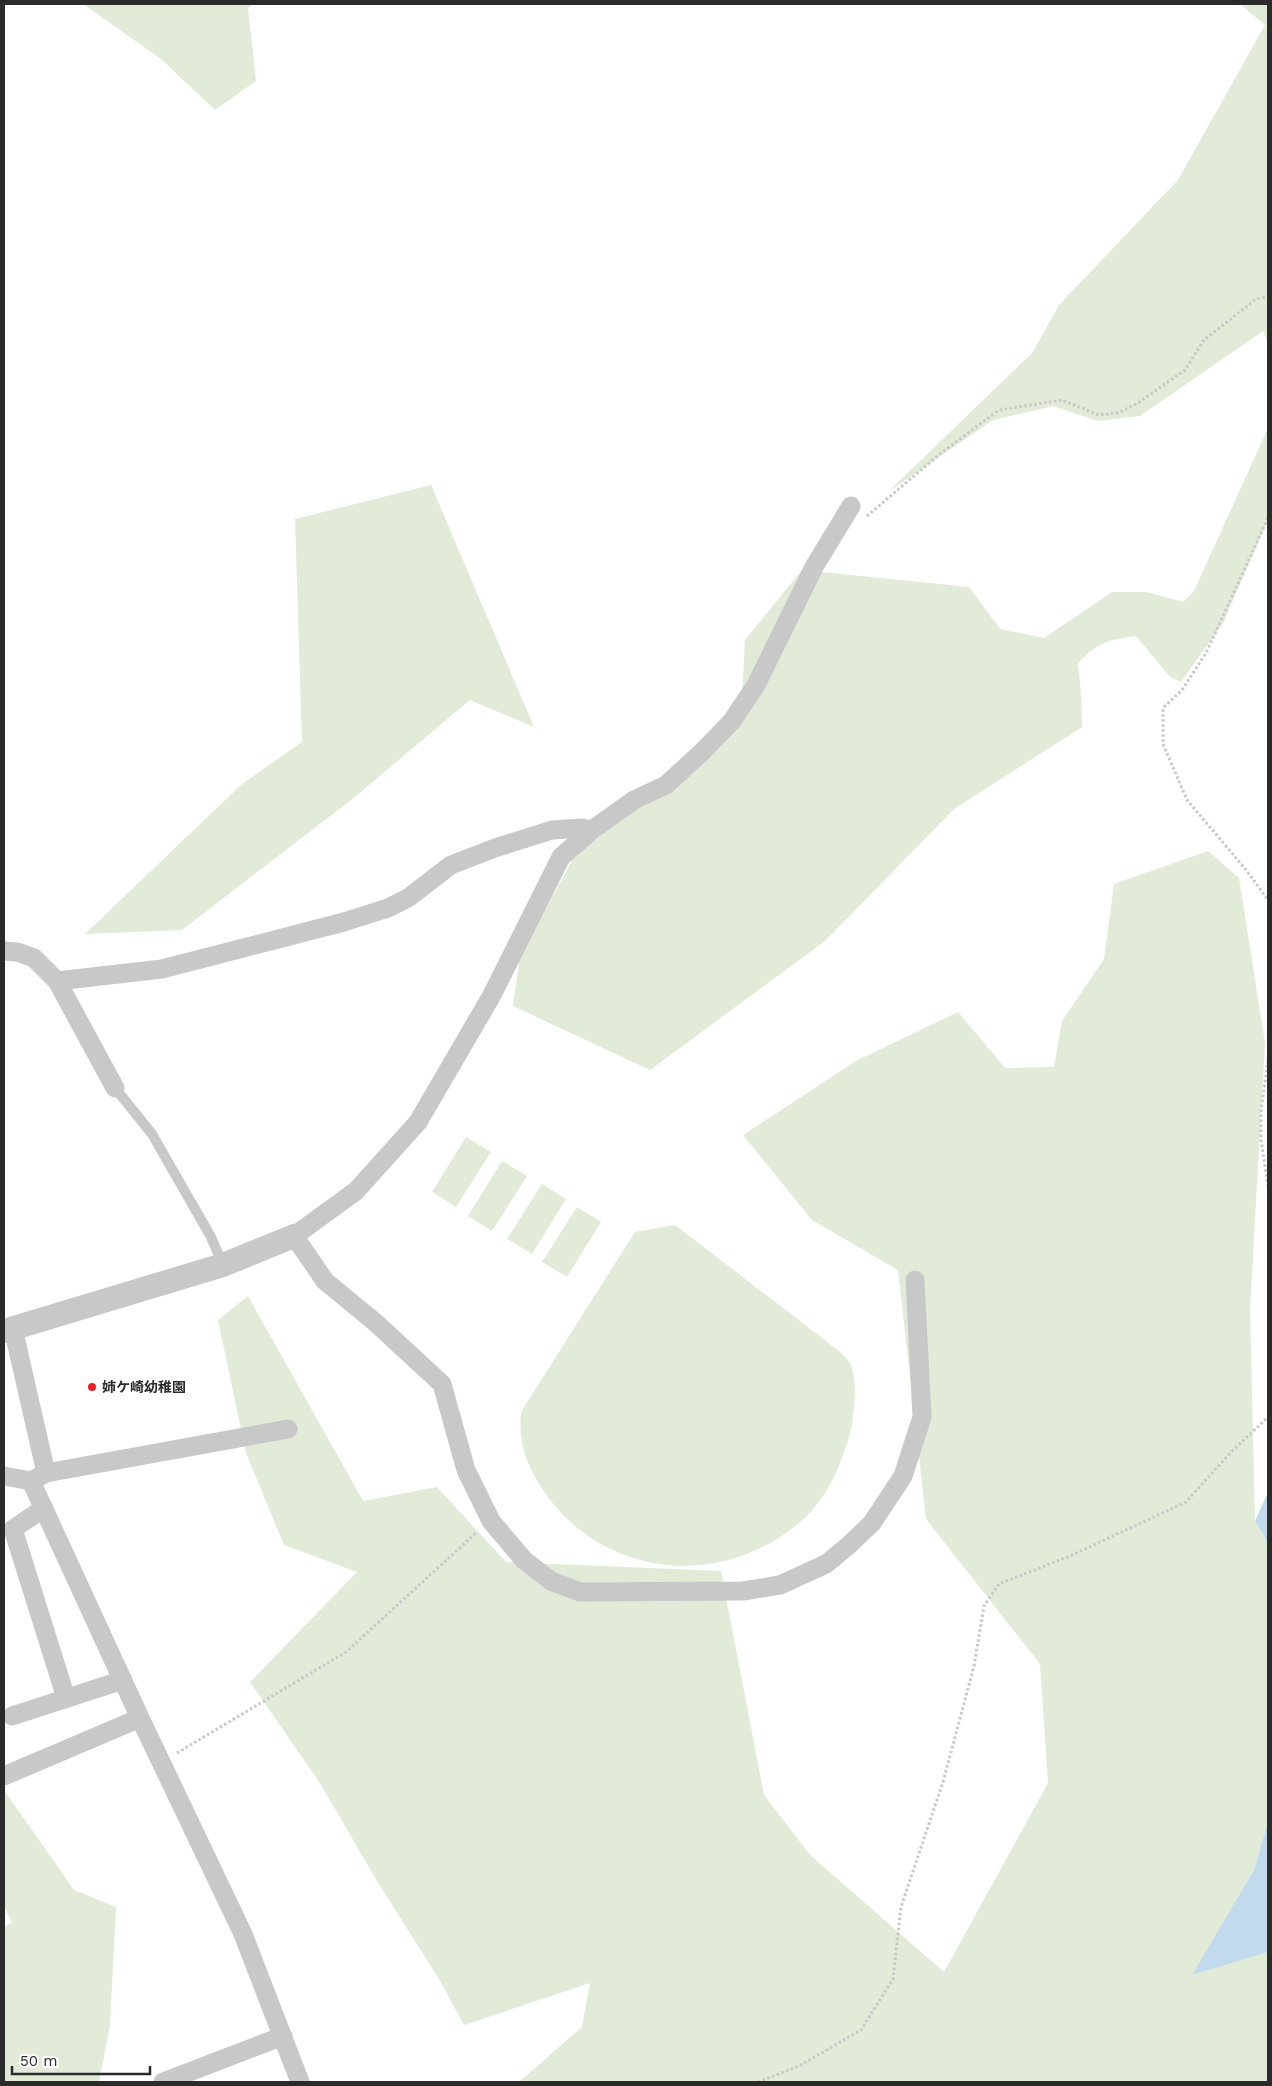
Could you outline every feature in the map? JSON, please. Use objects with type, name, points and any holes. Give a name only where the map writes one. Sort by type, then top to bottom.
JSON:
[{"type":"street","points":[[300,2082],[243,1934],[140,1718],[44,1508],[8,1329],[223,1265],[294,1236],[356,1191],[418,1122],[492,996],[561,857],[592,830],[634,800],[666,785],[732,721],[756,685],[814,567],[858,512]]},
{"type":"street","points":[[57,980],[162,969],[344,922],[388,908],[408,898],[451,865],[495,848],[552,830],[582,828],[592,830]]},
{"type":"street","points":[[4,951],[17,952],[34,958],[57,980],[115,1088]]},
{"type":"street","points":[[294,1236],[325,1281],[376,1323],[442,1384],[466,1470],[490,1521],[524,1560],[551,1582],[580,1592],[743,1591],[780,1584],[826,1564],[872,1523],[903,1476],[922,1417],[915,1280]]},
{"type":"street","points":[[4,1476],[39,1477],[288,1429]]},
{"type":"street","points":[[44,1508],[14,1529],[66,1698]]},
{"type":"street","points":[[12,1716],[123,1680]]},
{"type":"street","points":[[4,1776],[140,1718]]},
{"type":"street","points":[[163,2082],[283,2036]]},
{"type":"lane","points":[[115,1088],[152,1134],[211,1237],[223,1265]]},
{"type":"path","points":[[858,512],[999,410],[1062,400],[1099,415],[1118,413],[1138,403],[1186,370],[1204,340],[1256,300],[1268,297]]},
{"type":"path","points":[[1268,518],[1206,653],[1182,690],[1164,708],[1162,744],[1186,800],[1247,872],[1268,900]]},
{"type":"path","points":[[1268,1060],[1261,1111],[1261,1140],[1268,1186]]},
{"type":"path","points":[[758,2082],[799,2066],[861,2030],[893,1979],[901,1907],[943,1782],[974,1666],[984,1606],[999,1584],[1070,1556],[1186,1502],[1232,1451],[1268,1416]]},
{"type":"path","points":[[162,1763],[346,1652],[490,1521]]},
{"type":"green space","points":[[83,4],[253,4],[248,8],[256,81],[215,110],[161,59]]},
{"type":"green space","points":[[1240,4],[1268,4],[1268,343],[1263,331],[1140,416],[1098,421],[1053,406],[993,420],[888,492],[1033,352],[1059,305],[1178,180],[1265,25]]},
{"type":"green space","points":[[1268,428],[1268,520],[1223,623],[1181,682],[1170,677],[1136,636],[1104,643],[1091,651],[1078,664],[1082,727],[954,809],[825,941],[650,1070],[513,1006],[520,956],[574,857],[741,722],[745,640],[802,570],[969,587],[1000,629],[1044,638],[1112,592],[1147,592],[1183,602],[1194,591]]},
{"type":"green space","points":[[431,485],[534,727],[470,700],[351,800],[182,930],[85,934],[242,784],[302,742],[295,519]]},
{"type":"green space","points":[[1208,851],[1239,878],[1265,1043],[1250,1309],[1255,1521],[1268,1543],[1268,1822],[1254,1870],[1193,1974],[1268,1952],[1268,2082],[519,2082],[582,2027],[590,1983],[464,2025],[439,1979],[377,1881],[320,1783],[250,1682],[357,1572],[284,1545],[246,1453],[218,1320],[248,1296],[363,1501],[437,1487],[506,1562],[721,1571],[764,1795],[810,1855],[944,1972],[1048,1783],[1040,1664],[926,1519],[898,1270],[812,1220],[743,1135],[856,1061],[958,1012],[1005,1068],[1054,1067],[1062,1021],[1104,959],[1114,884]]},
{"type":"green space","points":[[466,1137],[491,1152],[456,1207],[432,1192]]},
{"type":"green space","points":[[502,1161],[527,1176],[492,1231],[468,1216]]},
{"type":"green space","points":[[542,1184],[566,1199],[532,1254],[507,1239]]},
{"type":"green space","points":[[577,1207],[601,1222],[567,1277],[542,1262]]},
{"type":"green space","points":[[675,1225],[839,1351],[851,1366],[855,1391],[851,1429],[843,1456],[826,1492],[810,1512],[798,1524],[780,1537],[750,1553],[718,1562],[686,1566],[654,1563],[623,1554],[594,1540],[567,1519],[545,1493],[533,1474],[525,1455],[520,1424],[521,1412],[635,1232]]},
{"type":"green space","points":[[4,1790],[74,1890],[116,1907],[110,2025],[99,2082],[4,2082],[4,1927],[12,1923],[4,1906]]},
{"type":"water","points":[[1268,1492],[1268,1543],[1255,1521]]},
{"type":"water","points":[[1268,1822],[1268,1952],[1192,1975],[1254,1870]]},
{"type":"place","name":"姉ケ崎幼稚園","points":[[92,1387]]}]
